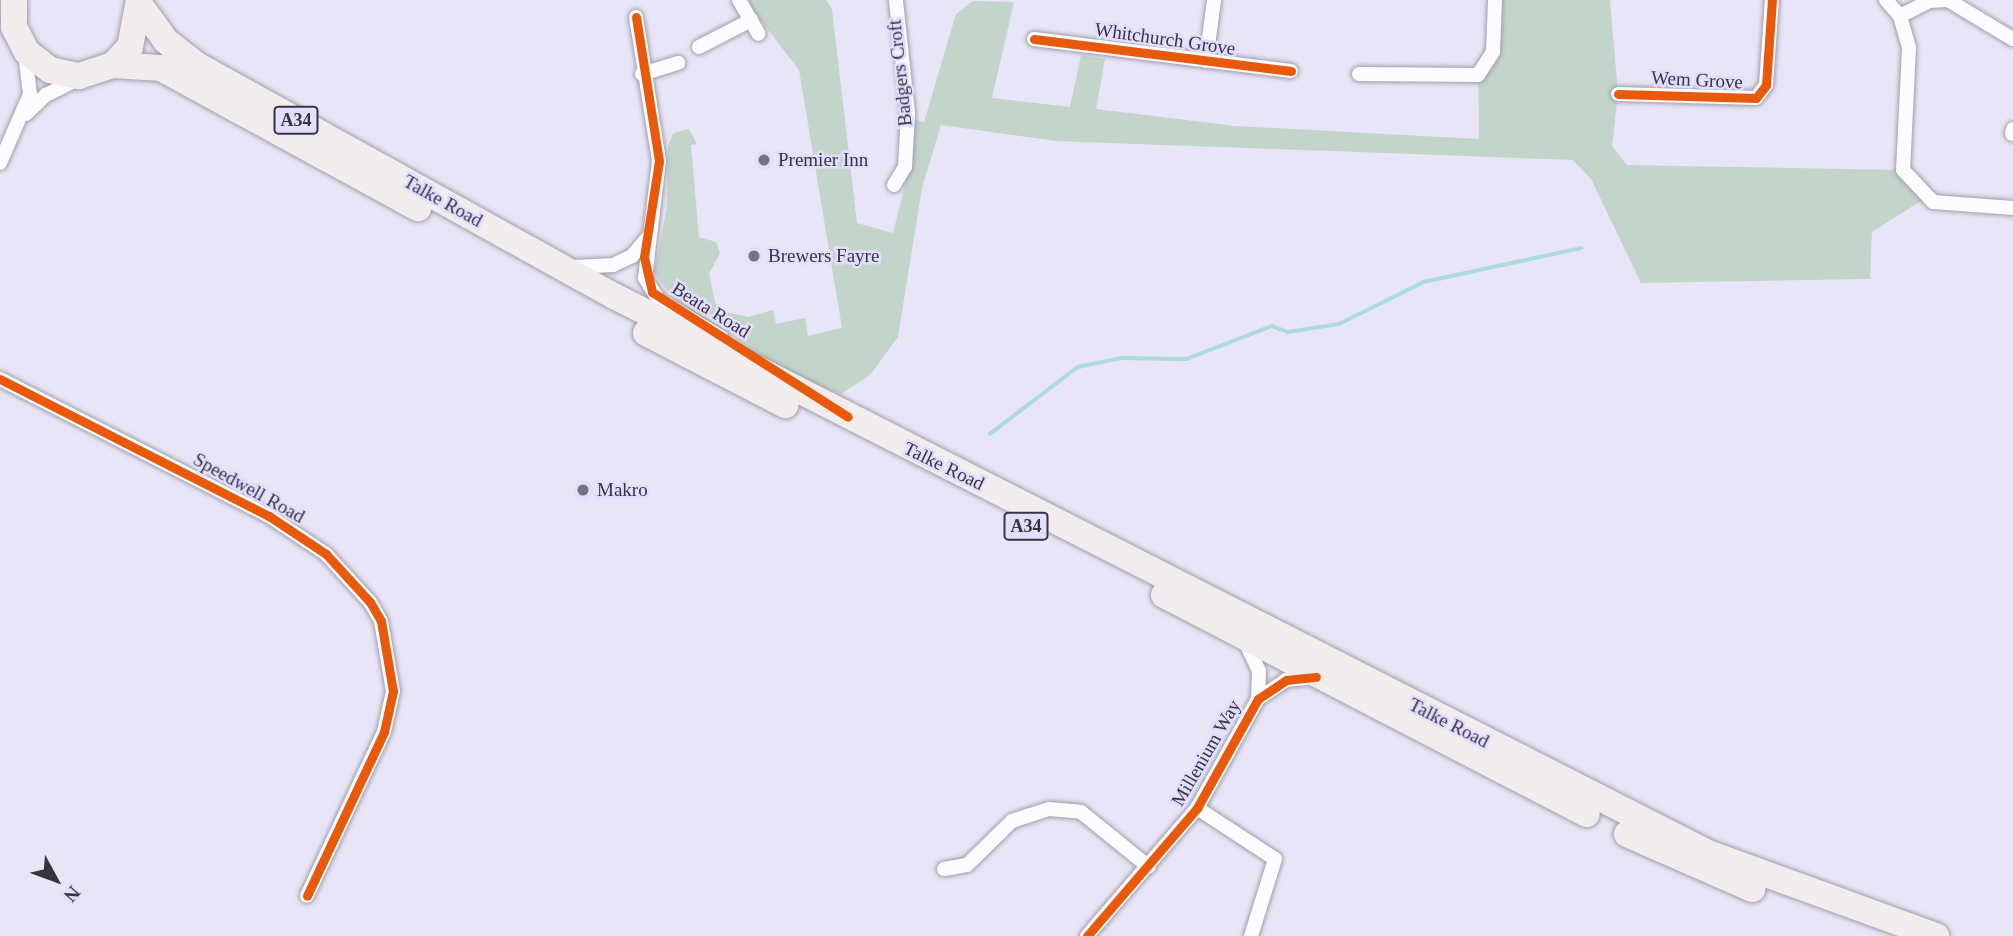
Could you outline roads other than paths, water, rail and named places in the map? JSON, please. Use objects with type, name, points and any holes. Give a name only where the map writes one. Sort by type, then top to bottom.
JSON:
[{"type":"highway","name":"A34","points":[[21,44],[50,70],[101,70],[135,40],[140,3]]},
{"type":"highway","name":"Talke Road","points":[[140,3],[166,41],[197,65],[562,267],[848,417],[1708,853],[1936,936]]},
{"type":"highway","points":[[9,6],[21,44]]},
{"type":"highway","name":"Talke Road","points":[[101,70],[161,68],[698,361],[1316,677],[1699,870],[1878,936]]},
{"type":"street","points":[[738,0],[759,34]]},
{"type":"street","name":"Badgers Croft","points":[[894,185],[905,167],[908,113],[896,0]]},
{"type":"street","points":[[1206,61],[1214,0]]},
{"type":"street","points":[[1359,74],[1478,75],[1493,52],[1495,0]]},
{"type":"street","name":"Wem Grove","points":[[1618,94],[1750,102],[1766,85],[1772,0]]},
{"type":"street","points":[[1886,0],[1900,16],[1909,48],[1903,170],[1933,202],[1954,209],[2013,208]]},
{"type":"street","points":[[1900,16],[1929,1],[1948,0],[2013,39]]},
{"type":"street","name":"Beata Road","points":[[636,17],[642,74],[659,161],[645,278],[658,299],[848,417]]},
{"type":"street","points":[[699,47],[751,20]]},
{"type":"street","name":"Whitchurch Grove","points":[[1034,39],[1292,71]]},
{"type":"street","points":[[900,44],[916,42]]},
{"type":"street","points":[[21,44],[30,77],[24,116]]},
{"type":"street","points":[[642,74],[678,63]]},
{"type":"street","points":[[0,163],[24,116],[46,94],[101,70]]},
{"type":"street","points":[[562,267],[613,265],[632,256],[648,237]]},
{"type":"street","name":"Speedwell Road","points":[[0,379],[269,516],[326,554],[370,602],[381,621],[393,691],[384,732],[307,896]]},
{"type":"street","name":"Millenium Way","points":[[1244,640],[1259,671],[1258,699]]},
{"type":"street","name":"Millenium Way","points":[[1087,936],[1197,808],[1258,699],[1286,680],[1316,677]]},
{"type":"street","points":[[1197,808],[1275,859],[1251,936]]},
{"type":"street","points":[[944,869],[967,865],[1012,821],[1049,809],[1081,812],[1149,867]]},
{"type":"waterway","points":[[990,434],[1078,367],[1121,358],[1187,359],[1272,326],[1288,332],[1339,324],[1424,282],[1581,248]]},
{"type":"place","name":"Premier Inn","points":[[764,160]]},
{"type":"place","name":"Brewers Fayre","points":[[754,256]]},
{"type":"place","name":"Makro","points":[[583,490]]}]
